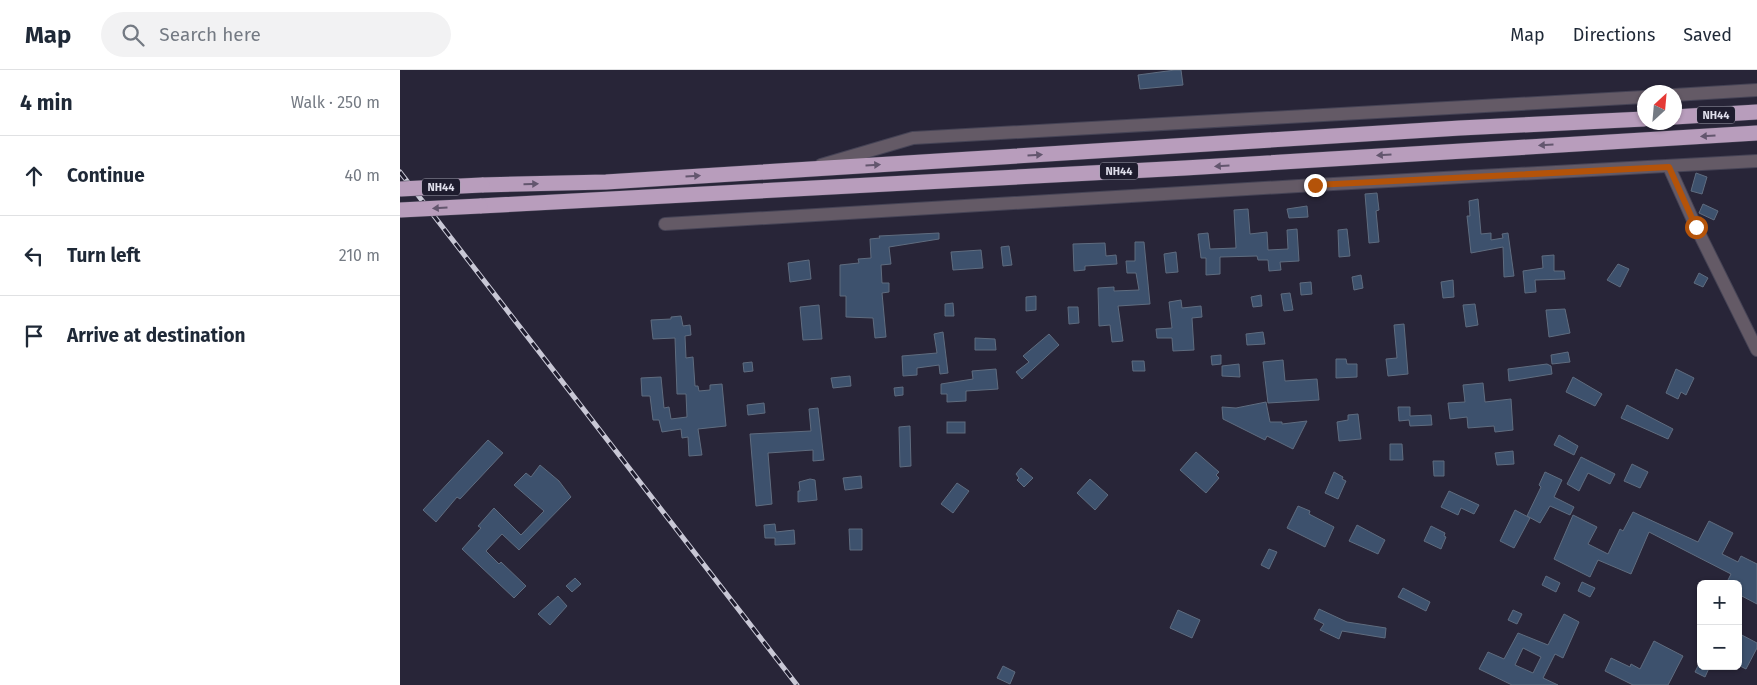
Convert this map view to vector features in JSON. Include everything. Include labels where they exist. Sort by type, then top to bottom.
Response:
[{"type":"highway","name":"NH44","points":[[1682,117],[1757,112]]},
{"type":"highway","name":"NH44","points":[[400,189],[606,182],[1637,119]]},
{"type":"highway","name":"NH44","points":[[400,210],[1185,168],[1757,133]]},
{"type":"street","points":[[1682,95],[1757,90]]},
{"type":"street","points":[[806,169],[914,138],[1637,97]]},
{"type":"street","points":[[665,224],[1305,185],[1757,161]]},
{"type":"street","points":[[1669,167],[1696,227],[1757,350]]},
{"type":"building","points":[[1181,70],[1183,85],[1140,89],[1138,75]]},
{"type":"building","points":[[1696,173],[1707,177],[1702,194],[1691,191]]},
{"type":"building","points":[[1377,193],[1379,210],[1376,211],[1379,242],[1369,243],[1365,194]]},
{"type":"building","points":[[1478,199],[1481,234],[1491,233],[1491,240],[1503,238],[1502,234],[1508,233],[1514,276],[1504,277],[1503,247],[1471,253],[1467,216],[1470,216],[1469,201]]},
{"type":"building","points":[[1703,204],[1718,211],[1714,220],[1699,213]]},
{"type":"building","points":[[1307,206],[1308,217],[1289,218],[1287,209]]},
{"type":"building","points":[[1248,209],[1250,234],[1267,232],[1268,250],[1288,249],[1287,230],[1297,229],[1299,261],[1280,262],[1281,270],[1269,271],[1268,260],[1258,260],[1257,256],[1220,257],[1220,274],[1206,275],[1206,258],[1201,258],[1198,234],[1208,233],[1210,249],[1236,248],[1234,210]]},
{"type":"building","points":[[1347,229],[1350,256],[1339,257],[1338,230]]},
{"type":"building","points":[[939,233],[939,239],[889,247],[891,264],[881,265],[882,283],[889,283],[889,292],[882,293],[886,337],[875,338],[873,318],[846,317],[846,296],[840,296],[840,265],[859,263],[858,259],[871,258],[870,239],[880,238],[879,236]]},
{"type":"building","points":[[1135,242],[1144,242],[1150,304],[1118,306],[1123,341],[1112,342],[1110,325],[1099,326],[1098,288],[1114,287],[1114,291],[1139,290],[1136,273],[1127,273],[1126,261],[1135,261]]},
{"type":"building","points":[[1105,243],[1106,256],[1116,255],[1117,264],[1085,266],[1085,270],[1074,271],[1073,244]]},
{"type":"building","points":[[1009,246],[1012,265],[1003,266],[1001,247]]},
{"type":"building","points":[[981,250],[983,268],[953,270],[951,252]]},
{"type":"building","points":[[1176,252],[1178,272],[1166,273],[1164,254]]},
{"type":"building","points":[[1554,255],[1554,271],[1564,271],[1565,279],[1535,280],[1536,292],[1525,293],[1523,271],[1543,268],[1542,256]]},
{"type":"building","points":[[809,260],[811,279],[790,282],[788,263]]},
{"type":"building","points":[[1618,264],[1629,269],[1620,287],[1607,280]]},
{"type":"building","points":[[1699,273],[1708,278],[1703,287],[1694,283]]},
{"type":"building","points":[[1361,275],[1363,288],[1354,290],[1352,277]]},
{"type":"building","points":[[1453,280],[1454,297],[1443,298],[1441,282]]},
{"type":"building","points":[[1311,282],[1312,294],[1301,295],[1300,283]]},
{"type":"building","points":[[1290,293],[1293,310],[1284,311],[1281,294]]},
{"type":"building","points":[[1261,295],[1262,306],[1253,307],[1251,297]]},
{"type":"building","points":[[1036,296],[1036,310],[1026,311],[1026,297]]},
{"type":"building","points":[[1181,300],[1182,308],[1201,306],[1202,317],[1192,318],[1194,350],[1173,351],[1172,338],[1157,338],[1156,329],[1172,328],[1169,302]]},
{"type":"building","points":[[953,303],[954,316],[945,316],[945,304]]},
{"type":"building","points":[[1475,304],[1478,325],[1466,327],[1463,305]]},
{"type":"building","points":[[819,305],[822,339],[803,340],[800,307]]},
{"type":"building","points":[[1068,307],[1078,307],[1079,323],[1069,324]]},
{"type":"building","points":[[1565,309],[1570,333],[1549,337],[1546,310]]},
{"type":"building","points":[[681,316],[683,326],[690,325],[691,335],[685,336],[686,358],[693,357],[695,386],[698,386],[699,391],[710,390],[710,385],[722,384],[726,426],[698,429],[702,455],[689,456],[688,437],[682,438],[681,429],[662,432],[659,420],[653,420],[650,396],[642,396],[641,378],[661,377],[664,408],[669,407],[671,419],[687,417],[686,394],[677,394],[675,338],[653,339],[651,320],[671,319],[671,317]]},
{"type":"building","points":[[1404,324],[1408,374],[1388,376],[1386,359],[1397,358],[1394,325]]},
{"type":"building","points":[[943,332],[948,373],[940,374],[939,365],[917,368],[917,375],[903,376],[902,356],[937,353],[934,334]]},
{"type":"building","points":[[1263,332],[1265,344],[1247,345],[1246,334]]},
{"type":"building","points":[[1049,334],[1059,345],[1022,379],[1016,372],[1029,362],[1023,356]]},
{"type":"building","points":[[975,338],[995,339],[996,350],[975,350]]},
{"type":"building","points":[[1568,352],[1570,362],[1552,364],[1551,355]]},
{"type":"building","points":[[1221,355],[1221,364],[1212,365],[1211,356]]},
{"type":"building","points":[[1336,359],[1346,359],[1347,364],[1357,364],[1357,377],[1336,378]]},
{"type":"building","points":[[1283,360],[1285,381],[1317,379],[1319,400],[1268,403],[1263,362]]},
{"type":"building","points":[[1132,361],[1144,361],[1145,371],[1133,371]]},
{"type":"building","points":[[752,362],[753,371],[744,372],[743,363]]},
{"type":"building","points":[[1239,364],[1240,377],[1222,376],[1222,366]]},
{"type":"building","points":[[1547,364],[1551,366],[1552,374],[1509,381],[1508,369]]},
{"type":"building","points":[[996,369],[998,389],[966,391],[966,401],[947,402],[947,394],[941,394],[941,384],[973,379],[972,371]]},
{"type":"building","points":[[1676,369],[1694,378],[1686,395],[1681,392],[1678,399],[1666,393]]},
{"type":"building","points":[[850,376],[851,386],[833,388],[831,378]]},
{"type":"building","points":[[1573,377],[1602,394],[1595,406],[1566,392]]},
{"type":"building","points":[[1483,383],[1485,402],[1511,399],[1513,430],[1495,432],[1494,426],[1468,428],[1467,417],[1450,419],[1448,403],[1465,402],[1463,385]]},
{"type":"building","points":[[903,387],[903,395],[895,396],[894,388]]},
{"type":"building","points":[[1266,402],[1270,422],[1282,422],[1282,424],[1307,421],[1293,449],[1267,436],[1265,440],[1223,419],[1222,407],[1236,408]]},
{"type":"building","points":[[764,403],[765,413],[748,415],[747,405]]},
{"type":"building","points":[[1627,405],[1673,429],[1668,439],[1621,418]]},
{"type":"building","points":[[1398,407],[1410,407],[1410,416],[1431,415],[1432,425],[1410,426],[1409,420],[1399,421]]},
{"type":"building","points":[[818,408],[824,460],[813,461],[813,450],[768,453],[772,504],[756,506],[750,434],[811,431],[809,409]]},
{"type":"building","points":[[1358,414],[1361,439],[1339,441],[1337,422],[1348,420],[1348,415]]},
{"type":"building","points":[[947,422],[965,422],[965,433],[947,433]]},
{"type":"building","points":[[910,426],[911,466],[900,467],[899,427]]},
{"type":"building","points":[[1559,435],[1578,446],[1574,455],[1554,445]]},
{"type":"building","points":[[488,440],[503,453],[460,499],[457,497],[436,522],[423,510]]},
{"type":"building","points":[[1390,444],[1402,444],[1403,460],[1390,460]]},
{"type":"building","points":[[1513,451],[1514,464],[1497,465],[1495,453]]},
{"type":"building","points":[[1196,452],[1219,472],[1216,475],[1219,478],[1206,493],[1180,470]]},
{"type":"building","points":[[1581,457],[1615,474],[1610,484],[1588,473],[1579,491],[1567,484]]},
{"type":"building","points":[[1433,461],[1444,461],[1444,476],[1434,476]]},
{"type":"building","points":[[1632,464],[1648,472],[1640,488],[1624,481]]},
{"type":"building","points":[[540,465],[559,481],[571,497],[519,550],[502,534],[486,551],[499,564],[501,562],[526,586],[514,598],[462,549],[481,528],[478,526],[494,508],[521,535],[544,511],[514,485],[526,473],[531,477]]},
{"type":"building","points":[[1021,468],[1033,478],[1024,487],[1017,480],[1019,478],[1016,474]]},
{"type":"building","points":[[1334,472],[1346,481],[1338,499],[1325,493]]},
{"type":"building","points":[[1545,472],[1562,480],[1554,497],[1574,507],[1570,515],[1550,506],[1540,523],[1527,516],[1541,487],[1539,485]]},
{"type":"building","points":[[861,476],[862,488],[845,490],[843,478]]},
{"type":"building","points":[[810,479],[815,480],[817,500],[798,502],[799,482]]},
{"type":"building","points":[[1090,479],[1108,495],[1095,510],[1077,493]]},
{"type":"building","points":[[957,483],[969,491],[953,513],[941,504]]},
{"type":"building","points":[[1449,491],[1479,505],[1474,514],[1461,508],[1458,515],[1441,507]]},
{"type":"building","points":[[1298,506],[1310,511],[1309,514],[1334,527],[1325,547],[1287,528]]},
{"type":"building","points":[[1515,510],[1530,518],[1514,548],[1500,541]]},
{"type":"building","points":[[1633,512],[1698,542],[1709,521],[1733,533],[1722,554],[1738,562],[1741,556],[1757,564],[1757,604],[1742,596],[1742,580],[1728,580],[1731,574],[1649,532],[1631,574],[1598,560],[1590,577],[1554,559],[1573,515],[1597,527],[1588,544],[1608,554],[1620,529],[1623,531]]},
{"type":"building","points":[[775,524],[776,532],[794,530],[795,544],[775,545],[775,538],[765,538],[764,525]]},
{"type":"building","points":[[1357,525],[1385,540],[1378,554],[1349,541]]},
{"type":"building","points":[[1431,526],[1445,533],[1444,536],[1446,537],[1441,549],[1424,541]]},
{"type":"building","points":[[849,529],[862,529],[862,550],[850,550]]},
{"type":"building","points":[[1269,549],[1277,552],[1269,569],[1261,565]]},
{"type":"building","points":[[1546,576],[1560,583],[1556,592],[1542,585]]},
{"type":"building","points":[[575,578],[581,584],[572,592],[566,586]]},
{"type":"building","points":[[1582,582],[1595,588],[1590,597],[1578,591]]},
{"type":"building","points":[[1403,588],[1430,602],[1426,611],[1398,597]]},
{"type":"building","points":[[558,596],[567,606],[550,625],[538,614]]},
{"type":"building","points":[[1319,609],[1347,622],[1386,628],[1385,638],[1342,631],[1339,639],[1320,630],[1324,624],[1314,619]]},
{"type":"building","points":[[1178,610],[1200,620],[1192,638],[1170,628]]},
{"type":"building","points":[[1513,610],[1522,614],[1517,624],[1508,620]]},
{"type":"building","points":[[1564,614],[1579,622],[1563,658],[1555,654],[1543,678],[1558,685],[1512,685],[1479,669],[1488,652],[1504,659],[1518,633],[1548,645]],"holes":[[[1523,648],[1541,657],[1533,673],[1515,665]]]},
{"type":"building","points":[[1742,635],[1757,643],[1757,648],[1746,669],[1742,667]]},
{"type":"building","points":[[1654,641],[1683,656],[1668,685],[1633,685],[1605,671],[1611,658],[1630,667],[1631,664],[1640,669]]},
{"type":"building","points":[[1003,666],[1015,672],[1010,684],[997,678]]},
{"type":"building","points":[[1697,668],[1697,670],[1708,670],[1705,677],[1695,672]]},
{"type":"railway","points":[[400,172],[797,685]]},
{"type":"route","points":[[1315,185],[1669,167],[1696,227]]}]
